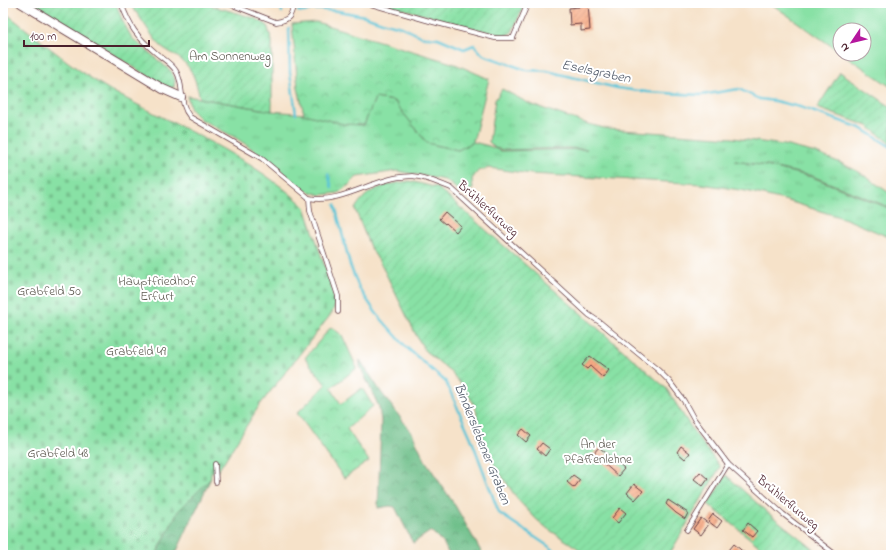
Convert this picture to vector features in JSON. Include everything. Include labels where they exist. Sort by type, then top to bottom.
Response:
[{"type":"street","points":[[21,3],[163,89],[181,97]]},
{"type":"lane","points":[[121,3],[127,19],[137,36],[176,70],[180,82],[181,97],[186,112],[190,117],[260,158],[309,198],[310,211],[338,296],[338,312]]},
{"type":"lane","points":[[227,3],[276,22],[285,21],[291,16],[294,3]]},
{"type":"lane","points":[[367,3],[495,38],[513,38],[528,3]]},
{"type":"lane","name":"Brühlerflurweg","points":[[309,198],[318,199],[342,196],[376,182],[411,176],[430,180],[451,188],[588,314],[658,370],[677,390],[694,419],[728,464],[784,514],[836,555]]},
{"type":"lane","points":[[215,464],[216,482]]},
{"type":"lane","points":[[687,530],[728,464]]},
{"type":"green space","name":"Am Sonnenweg","points":[[30,3],[116,3],[122,20],[132,38],[171,71],[175,80],[174,87],[168,88]]},
{"type":"green space","name":"Am Sonnenweg","points":[[128,3],[209,3],[213,6],[254,18],[267,25],[272,41],[272,111],[200,98],[195,79],[190,69],[182,60],[160,45]]},
{"type":"green space","points":[[380,3],[525,3],[512,32],[507,35],[500,35]]},
{"type":"green space","points":[[770,3],[891,3],[891,87],[855,62],[872,62],[872,22],[832,22],[832,46]]},
{"type":"green space","name":"Hauptfriedhof Erfurt","points":[[3,11],[96,81],[110,90],[211,142],[236,157],[260,172],[305,207],[332,288],[335,305],[332,313],[259,406],[218,471],[211,472],[211,478],[178,511],[156,555],[3,555]]},
{"type":"green space","points":[[316,22],[455,64],[489,79],[473,142],[458,150],[427,143],[394,101],[375,98],[364,125],[343,124],[304,114],[298,88],[292,24]]},
{"type":"green space","points":[[840,72],[891,107],[891,144],[868,126],[817,108]]},
{"type":"green space","points":[[502,89],[530,104],[588,124],[608,129],[733,138],[784,145],[816,153],[859,172],[891,194],[891,208],[812,176],[767,166],[735,161],[766,166],[812,177],[891,209],[891,238],[846,219],[788,201],[746,191],[702,184],[531,174],[489,168],[478,171],[472,179],[473,189],[462,193],[445,180],[397,171],[357,177],[338,193],[321,195],[304,190],[270,161],[236,138],[200,119],[191,110],[187,96],[272,111],[305,114],[343,124],[364,125],[375,98],[394,101],[427,143],[458,150],[473,142],[501,151],[587,149],[568,148],[503,150],[495,148],[489,142],[495,100]]},
{"type":"green space","name":"An der Pfaffenlehne","points":[[410,181],[438,188],[666,388],[694,432],[720,467],[669,555],[584,555],[576,547],[548,529],[536,519],[518,500],[489,457],[478,436],[477,413],[473,402],[449,370],[425,351],[382,266],[370,247],[355,209],[372,191],[386,185]]},
{"type":"green space","points":[[331,327],[342,335],[357,368],[331,388],[341,404],[362,388],[373,406],[347,429],[369,461],[344,478],[297,413],[326,385],[305,358]]},
{"type":"green space","points":[[360,360],[381,392],[412,433],[425,460],[456,507],[483,555],[449,555],[444,544],[431,531],[413,543],[395,507],[390,506],[378,508],[381,421],[379,407],[360,366]]},
{"type":"green space","points":[[726,475],[767,512],[821,555],[770,555],[708,504]]},
{"type":"green space","points":[[211,478],[175,555],[156,555],[178,511]]},
{"type":"building","points":[[579,3],[588,3],[590,30],[581,31],[581,24],[570,25],[569,8],[579,7]]},
{"type":"building","points":[[445,212],[461,226],[456,232],[439,219]]},
{"type":"building","points":[[590,356],[609,370],[603,378],[590,366],[587,369],[582,365]]},
{"type":"building","points":[[523,429],[531,436],[526,442],[518,435]]},
{"type":"building","points":[[542,443],[550,449],[545,456],[537,449]]},
{"type":"building","points":[[681,446],[690,453],[685,459],[677,452]]},
{"type":"building","points":[[599,447],[624,469],[618,476],[593,454]]},
{"type":"building","points":[[700,472],[708,479],[703,486],[694,479]]},
{"type":"building","points":[[573,475],[580,480],[574,488],[567,482]]},
{"type":"building","points":[[634,484],[643,491],[635,500],[627,493]]},
{"type":"building","points":[[668,500],[688,513],[685,519],[666,504]]},
{"type":"building","points":[[620,508],[626,513],[618,523],[612,518]]},
{"type":"building","points":[[713,514],[722,521],[717,528],[708,521]]},
{"type":"building","points":[[701,518],[709,524],[701,535],[693,529]]},
{"type":"building","points":[[748,523],[757,531],[752,537],[743,530]]},
{"type":"building","points":[[734,544],[747,555],[725,555]]},
{"type":"waterway","name":"Eselsgraben","points":[[280,3],[282,12]]},
{"type":"waterway","name":"Eselsgraben","points":[[280,3],[287,8]]},
{"type":"waterway","name":"Eselsgraben","points":[[298,11],[304,12],[312,9],[338,11],[365,16],[402,27],[422,37],[438,38],[464,49],[474,45],[483,55],[526,70],[547,71],[617,88],[647,92],[701,95],[739,89],[759,99],[800,107],[861,128],[891,147]]},
{"type":"waterway","name":"Binderslebener Graben","points":[[289,28],[290,73],[296,114]]},
{"type":"waterway","name":"Binderslebener Graben","points":[[328,174],[332,188]]},
{"type":"waterway","name":"Binderslebener Graben","points":[[335,205],[350,265],[359,288],[376,313],[406,347],[446,382],[471,438],[499,513],[551,548],[558,555]]},
{"type":"park label","name":"Grabfeld 50","points":[[49,291]]},
{"type":"park label","name":"Grabfeld 49","points":[[136,351]]},
{"type":"park label","name":"Grabfeld 48","points":[[58,453]]}]
